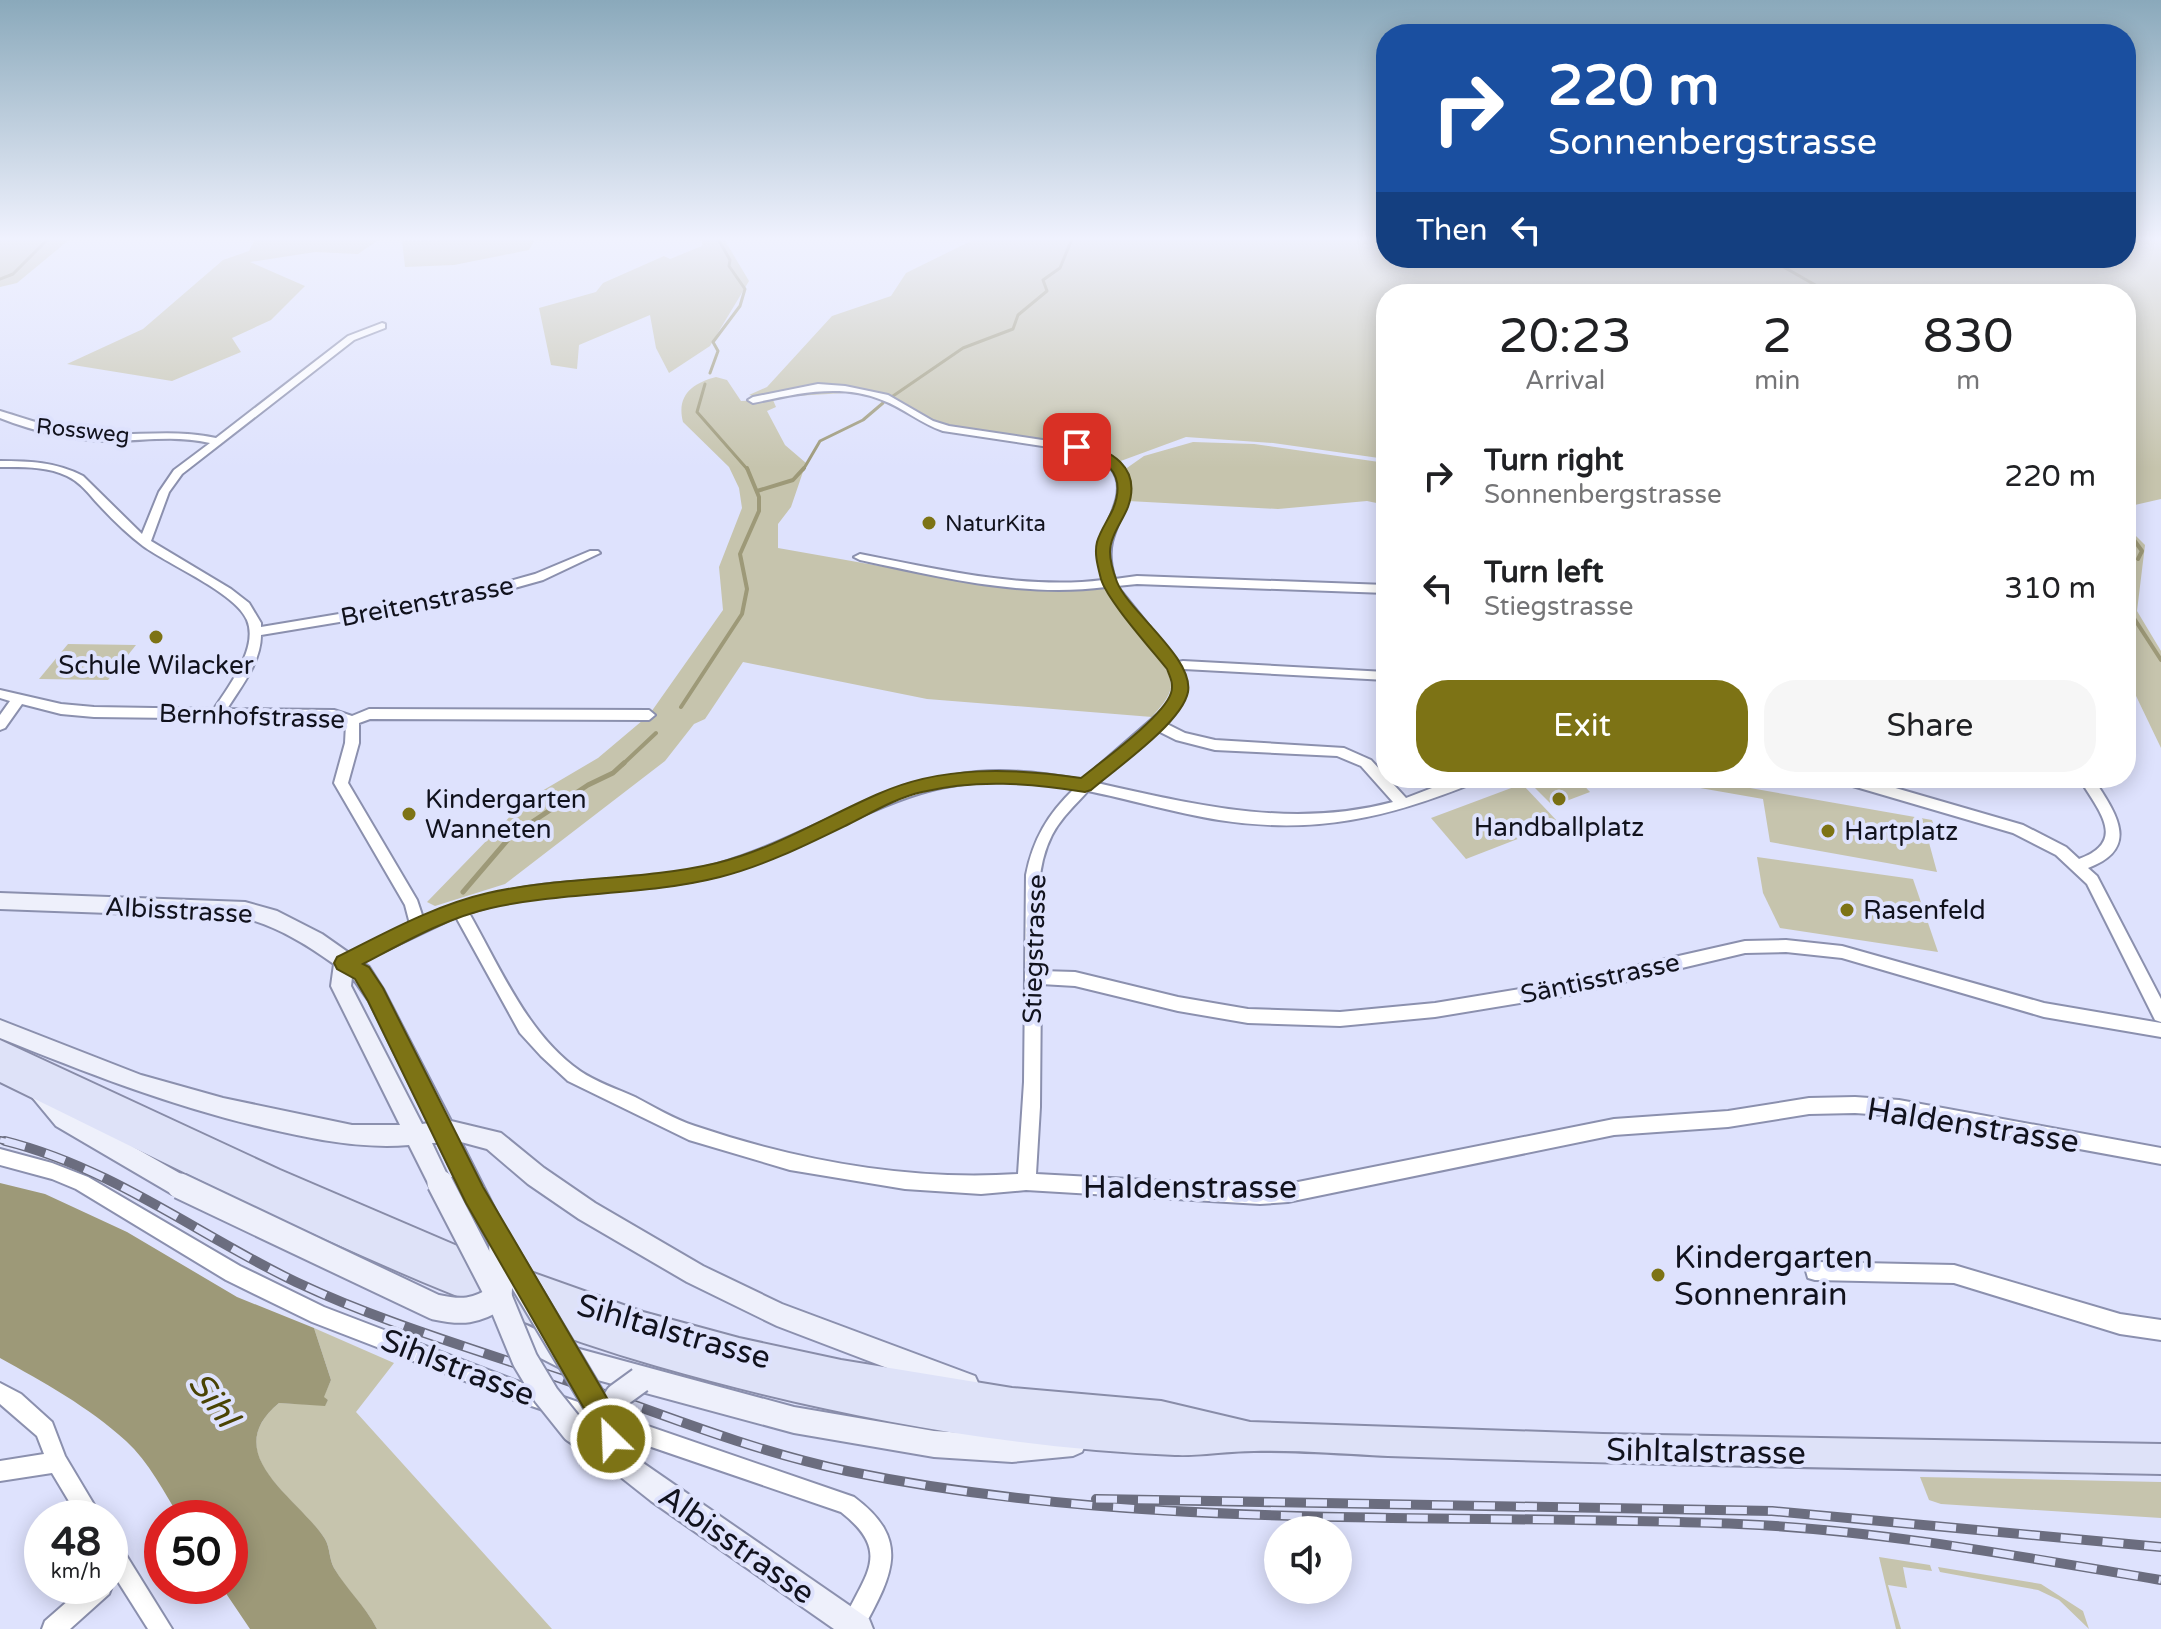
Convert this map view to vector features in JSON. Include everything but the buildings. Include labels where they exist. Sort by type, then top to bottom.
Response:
[{"type":"main road","name":"Albisstrasse","points":[[0,901],[245,910],[270,917],[299,931],[362,973],[376,995],[502,1247],[605,1419],[617,1458]]},
{"type":"main road","name":"Albisstrasse","points":[[344,963],[341,986],[499,1297],[525,1360],[574,1430],[856,1627]]},
{"type":"main road","points":[[0,1029],[140,1084],[223,1108],[352,1135],[444,1130],[493,1140],[536,1176],[587,1211],[695,1274],[777,1314],[1010,1401]]},
{"type":"main road","name":"Sihltalstrasse","points":[[0,1050],[395,1234],[487,1272],[605,1313],[806,1368],[1010,1401],[1209,1421],[1250,1436]]},
{"type":"main road","name":"Sihltalstrasse","points":[[0,1070],[369,1244],[483,1293],[728,1371],[872,1403],[1005,1425],[1208,1443],[1250,1436],[1618,1449],[2161,1459]]},
{"type":"main road","points":[[33,1086],[64,1119],[180,1186],[435,1307],[460,1313],[478,1310],[499,1297],[502,1247]]},
{"type":"main road","points":[[514,1331],[568,1359],[713,1401],[861,1433],[934,1444],[1012,1449],[1127,1437]]},
{"type":"main road","points":[[605,1419],[618,1396],[640,1380]]},
{"type":"street","points":[[145,542],[170,481],[260,406],[351,338],[382,326]]},
{"type":"street","points":[[753,400],[818,387],[845,389],[885,397],[929,423],[947,429],[1098,451],[1118,467],[1125,486],[1103,553],[1110,584],[1174,668],[1183,665],[1376,675]]},
{"type":"street","name":"Rossweg","points":[[0,414],[56,432],[106,437],[181,433],[216,441]]},
{"type":"street","points":[[0,464],[39,464],[67,470],[145,542],[243,601],[255,619],[256,632],[245,673],[217,714]]},
{"type":"street","name":"Breitenstrasse","points":[[256,632],[472,596],[539,577],[594,553]]},
{"type":"street","points":[[860,557],[975,580],[1080,587],[1137,580],[1376,589]]},
{"type":"street","name":"Stiegstrasse","points":[[1026,1182],[1033,977],[1032,891],[1040,842],[1055,817],[1085,786],[1172,709],[1181,685],[1174,668]]},
{"type":"street","name":"Bernhofstrasse","points":[[0,694],[61,709],[94,712],[334,715],[352,721],[369,714],[649,715]]},
{"type":"street","points":[[0,725],[18,700]]},
{"type":"street","points":[[352,721],[356,730],[343,766],[341,783],[412,904],[418,926]]},
{"type":"street","points":[[1156,724],[1181,737],[1215,745],[1339,751],[1366,763],[1376,774]]},
{"type":"street","points":[[344,963],[418,926],[513,895],[662,880],[719,870],[802,839],[887,797],[950,779],[1031,777],[1197,811],[1271,819],[1343,817],[1403,804],[1445,788]]},
{"type":"street","points":[[1389,788],[1403,804]]},
{"type":"street","points":[[1878,788],[2018,829],[2043,840],[2079,865],[2092,880],[2161,1015]]},
{"type":"street","points":[[2079,865],[2101,858],[2115,838],[2110,817],[2092,788]]},
{"type":"street","name":"Haldenstrasse","points":[[460,910],[526,1028],[574,1076],[689,1132],[790,1162],[905,1181],[981,1185],[1026,1182],[1229,1194],[1288,1193],[1614,1127],[1728,1119],[1809,1106],[1855,1105],[1914,1111],[2161,1156]]},
{"type":"street","name":"Säntisstrasse","points":[[1033,977],[1075,979],[1178,1004],[1248,1016],[1340,1019],[1435,1010],[1568,988],[1745,947],[1786,946],[1842,952],[2044,1010],[2161,1030]]},
{"type":"street","name":"Sihlstrasse","points":[[0,1157],[82,1183],[233,1273],[319,1315],[517,1391],[847,1504],[872,1523],[880,1537],[883,1552],[856,1627]]},
{"type":"street","points":[[1815,1271],[1954,1274],[2120,1324],[2161,1330]]},
{"type":"street","points":[[0,1393],[14,1401],[45,1429],[57,1462],[80,1500]]},
{"type":"street","points":[[0,1471],[57,1462]]},
{"type":"street","points":[[128,1584],[161,1629]]},
{"type":"street","points":[[53,1629],[81,1604]]},
{"type":"shaded area","points":[[159,315],[276,315],[232,338],[241,352],[172,381],[67,364],[143,329]]},
{"type":"shaded area","points":[[540,315],[650,315],[579,345],[577,369],[551,365]]},
{"type":"shaded area","points":[[650,315],[729,315],[710,346],[669,373],[656,348]]},
{"type":"shaded area","points":[[1376,315],[1376,458],[1273,443],[1186,437],[1118,462],[1101,446],[1016,439],[939,425],[887,396],[845,393],[761,398],[749,395],[767,387],[832,316]]},
{"type":"shaded area","points":[[2136,315],[2161,315],[2161,499],[2136,505]]},
{"type":"shaded area","points":[[716,377],[727,380],[741,401],[773,400],[776,407],[767,411],[785,445],[806,463],[791,507],[778,524],[778,548],[976,583],[1084,590],[1103,588],[1162,662],[1171,685],[1167,698],[1152,717],[927,699],[743,662],[705,719],[694,724],[665,761],[505,884],[435,906],[427,902],[525,801],[598,758],[649,715],[723,610],[719,567],[742,508],[739,488],[729,467],[683,422],[681,413],[688,392]]},
{"type":"shaded area","points":[[1193,442],[1254,444],[1376,462],[1376,503],[1367,501],[1278,509],[1128,501],[1129,488],[1124,470],[1144,456]]},
{"type":"shaded area","points":[[2136,536],[2145,545],[2137,611],[2161,651],[2161,748],[2136,696]]},
{"type":"shaded area","points":[[68,644],[136,645],[108,680],[39,679]]},
{"type":"shaded area","points":[[1511,788],[1526,788],[1559,823],[1466,859],[1431,818]]},
{"type":"shaded area","points":[[1535,788],[1586,788],[1590,792],[1553,806]]},
{"type":"shaded area","points":[[1700,788],[1750,788],[1932,820],[1935,829],[1925,828],[1937,872],[1770,842],[1763,799]]},
{"type":"shaded area","name":"Rasenfeld","points":[[1757,857],[1913,879],[1938,952],[1780,928],[1763,893]]},
{"type":"shaded area","points":[[314,1328],[394,1363],[356,1412],[552,1629],[377,1629],[334,1568],[325,1539],[282,1491],[259,1458],[256,1440],[262,1422],[279,1403],[325,1405],[328,1400],[323,1398],[331,1380]]},
{"type":"shaded area","points":[[1920,1477],[2161,1482],[2161,1518],[1941,1504],[1929,1500]]},
{"type":"shaded area","points":[[1879,1557],[1930,1565],[1932,1571],[1903,1567],[1907,1588],[1888,1585],[1901,1629],[1896,1629]]},
{"type":"shaded area","points":[[1938,1567],[2041,1584],[2083,1611],[2089,1629],[2059,1600],[2038,1590],[1940,1572]]},
{"type":"water","name":"Sihl","points":[[0,1183],[45,1194],[127,1232],[237,1297],[314,1328],[331,1380],[324,1397],[328,1400],[325,1406],[279,1403],[262,1422],[256,1440],[259,1458],[269,1475],[325,1539],[334,1568],[377,1629],[250,1629],[233,1604],[248,1604],[248,1500],[169,1500],[134,1449],[112,1429],[81,1406],[0,1358]]},
{"type":"waterway","points":[[710,373],[718,351],[713,342],[733,315]]},
{"type":"waterway","points":[[893,396],[963,348],[1013,329],[1018,315]]},
{"type":"waterway","points":[[705,384],[697,412],[748,470]]},
{"type":"waterway","points":[[803,470],[820,441],[863,420],[883,403]]},
{"type":"waterway","points":[[757,491],[793,480],[804,468]]},
{"type":"waterway","points":[[681,707],[742,614],[747,589],[740,554],[759,511],[759,497],[748,470]]},
{"type":"waterway","points":[[2136,543],[2142,551],[2138,559]]},
{"type":"waterway","points":[[2136,621],[2161,660]]},
{"type":"waterway","points":[[622,765],[656,733]]},
{"type":"waterway","points":[[463,892],[511,836],[588,785],[613,773],[624,763]]},
{"type":"railway","points":[[0,1140],[7,1142]]},
{"type":"railway","points":[[7,1142],[13,1143]]},
{"type":"railway","points":[[7,1142],[44,1153],[119,1185],[260,1264],[361,1310],[737,1441],[847,1471],[958,1490],[1069,1503],[1180,1511],[1792,1527],[1951,1546],[2161,1580]]},
{"type":"railway","points":[[1096,1499],[1772,1511],[2161,1547]]},
{"type":"place","name":"NaturKita","points":[[929,523]]},
{"type":"place","name":"Schule Wilacker","points":[[156,637]]},
{"type":"place","name":"Handballplatz","points":[[1559,799]]},
{"type":"place","name":"Kindergarten Wanneten","points":[[409,814]]},
{"type":"place","name":"Hartplatz","points":[[1828,831]]},
{"type":"place","name":"Rasenfeld","points":[[1847,910]]},
{"type":"place","name":"Kindergarten Sonnenrain","points":[[1658,1275]]},
{"type":"route","points":[[611,1439],[605,1419],[474,1195],[376,995],[362,973],[344,963],[418,926],[486,901],[561,888],[635,883],[719,870],[802,839],[887,797],[950,779],[1031,777],[1085,786],[1172,709],[1181,685],[1174,668],[1110,584],[1103,553],[1125,486],[1118,467],[1098,451],[1077,447]]}]
